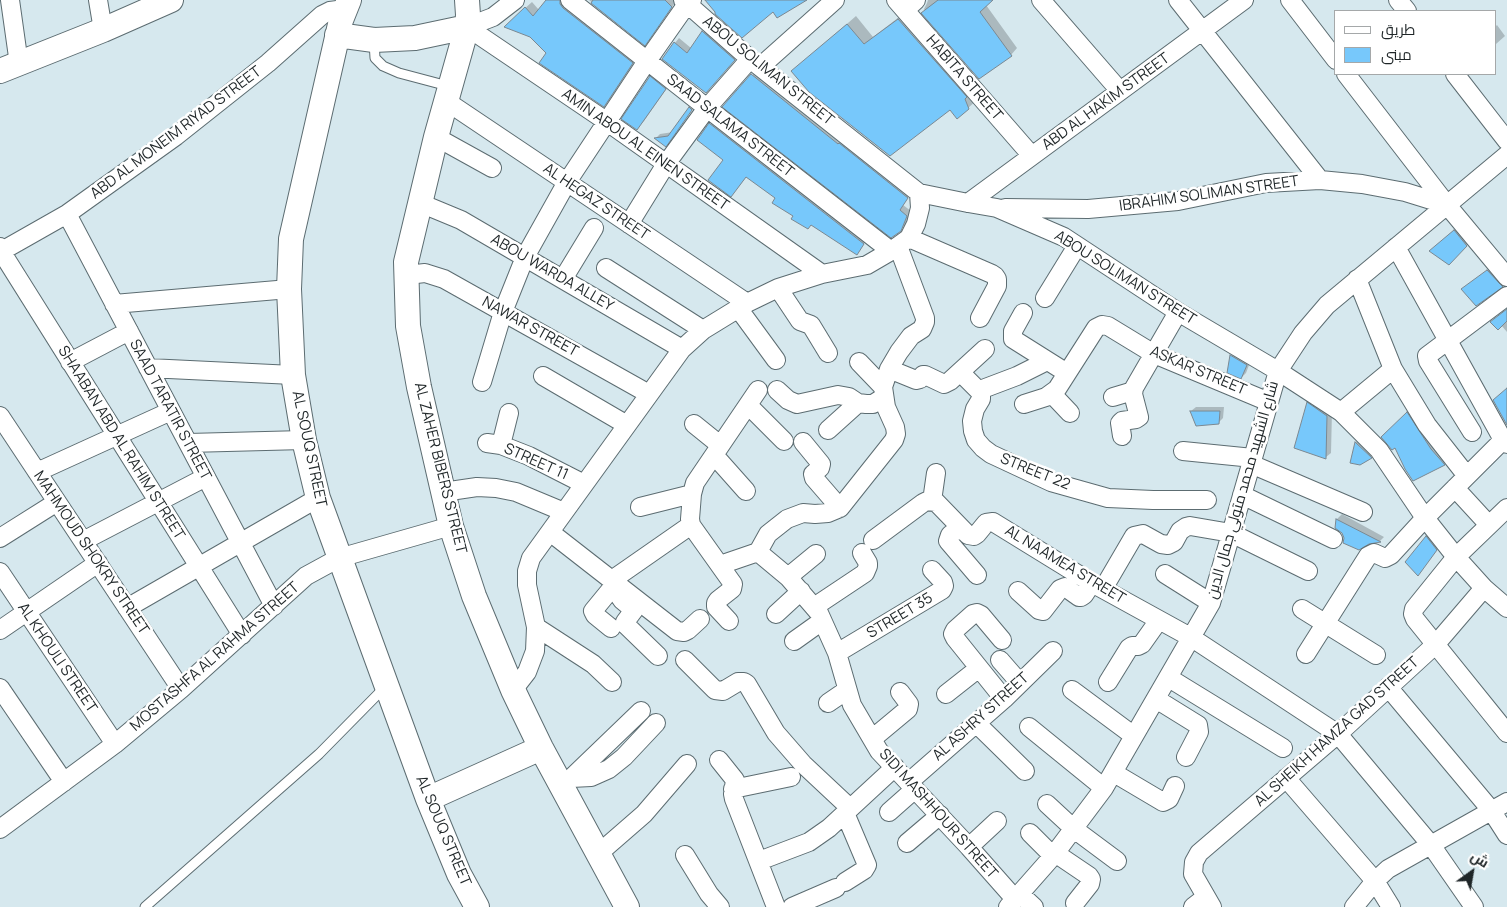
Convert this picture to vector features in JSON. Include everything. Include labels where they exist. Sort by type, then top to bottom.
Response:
[{"type":"main road","points":[[10,68],[171,0]]},
{"type":"main road","name":"AL ZAHER BIBERS STREET","points":[[467,0],[467,27],[436,137],[406,262],[408,326],[419,387],[451,526],[474,596],[513,690],[540,748],[566,783],[598,854],[627,907]]},
{"type":"main road","name":"AL SOUQ STREET","points":[[347,4],[338,35],[291,239],[289,289],[293,375],[304,440],[318,498],[428,799],[459,874],[477,907]]},
{"type":"main road","points":[[338,35],[374,40],[415,38],[467,27]]},
{"type":"main road","points":[[428,799],[540,748]]},
{"type":"street","points":[[10,0],[10,68]]},
{"type":"street","points":[[98,0],[103,30]]},
{"type":"street","points":[[467,27],[493,17],[515,0]]},
{"type":"street","name":"SAAD SALAMA STREET","points":[[570,0],[707,108],[900,245],[995,276],[997,286],[980,318]]},
{"type":"street","points":[[629,224],[666,164],[707,108],[755,63],[835,0]]},
{"type":"street","points":[[1041,0],[1120,91]]},
{"type":"street","points":[[1178,0],[1320,180]]},
{"type":"street","name":"ABD AL HAKIM STREET","points":[[968,203],[1244,0]]},
{"type":"street","points":[[1290,0],[1334,57]]},
{"type":"street","points":[[1398,0],[1406,10]]},
{"type":"street","points":[[482,382],[503,312],[525,257],[566,182],[687,1]]},
{"type":"street","name":"ABOU SOLIMAN STREET","points":[[687,1],[755,63],[919,193],[997,208],[1064,237],[1178,312],[1278,371],[1340,412],[1379,450],[1425,518],[1456,557],[1484,588],[1507,608]]},
{"type":"street","name":"HABITA STREET","points":[[906,3],[1032,156]]},
{"type":"street","name":"ABD AL MONEIM RIYAD STREET","points":[[0,252],[67,214],[176,136],[268,63],[322,15],[347,4]]},
{"type":"street","name":"AMIN ABOU AL EINEN STREET","points":[[467,27],[606,121],[822,274]]},
{"type":"street","points":[[1347,75],[1447,205],[1507,277]]},
{"type":"street","points":[[1456,75],[1507,141]]},
{"type":"street","name":"AL HEGAZ STREET","points":[[448,94],[566,182],[629,224],[742,306]]},
{"type":"street","points":[[436,137],[492,168]]},
{"type":"street","name":"شارع الشهيد محمد متولي جمال الدين","points":[[1014,900],[1054,855],[1114,773],[1211,603],[1278,371],[1303,333],[1327,305],[1507,155]]},
{"type":"street","name":"IBRAHIM SOLIMAN STREET","points":[[997,208],[1088,209],[1178,201],[1266,183],[1320,180],[1362,184],[1405,192],[1447,205]]},
{"type":"street","points":[[513,690],[527,672],[535,650],[536,627],[527,585],[527,571],[531,558],[682,349],[702,330],[742,306],[778,288],[822,274],[867,265],[900,245],[916,224],[920,208],[919,193]]},
{"type":"street","name":"ABOU WARDA ALLEY","points":[[420,202],[461,220],[682,349]]},
{"type":"street","name":"SAAD TARATIR STREET","points":[[67,214],[274,606]]},
{"type":"street","points":[[563,279],[594,228]]},
{"type":"street","points":[[720,565],[758,552],[768,534],[787,519],[803,513],[815,514],[840,508],[894,440],[896,434],[895,427],[886,407],[884,392],[889,369],[911,336],[922,329],[925,322],[924,314],[900,245]]},
{"type":"street","points":[[1045,298],[1077,246]]},
{"type":"street","points":[[0,247],[0,252]]},
{"type":"street","points":[[1306,654],[1368,556],[1374,553],[1385,558],[1391,556],[1461,482],[1505,442],[1396,247]]},
{"type":"street","name":"SHAABAN ABD AL RAHIM STREET","points":[[0,252],[242,635]]},
{"type":"street","points":[[606,268],[702,330]]},
{"type":"street","name":"NAWAR STREET","points":[[406,278],[425,273],[444,279],[649,394]]},
{"type":"street","points":[[1357,279],[1393,369],[1489,525]]},
{"type":"street","points":[[778,288],[800,321],[811,325],[828,353]]},
{"type":"street","points":[[114,304],[289,289]]},
{"type":"street","points":[[1472,432],[1427,360],[1429,354],[1507,296]]},
{"type":"street","points":[[742,306],[776,360]]},
{"type":"street","points":[[1122,436],[1120,423],[1122,421],[1136,420],[1139,417],[1133,391],[1178,312]]},
{"type":"street","points":[[1023,313],[1013,331],[1013,339],[1067,373]]},
{"type":"street","name":"ASKAR STREET","points":[[1052,394],[1096,328],[1102,325],[1108,326],[1154,354],[1269,402]]},
{"type":"street","points":[[70,362],[129,331]]},
{"type":"street","points":[[889,369],[916,380],[925,375],[944,384],[950,381],[985,349]]},
{"type":"street","points":[[960,372],[980,390],[1017,376],[1047,361]]},
{"type":"street","points":[[859,362],[884,392]]},
{"type":"street","points":[[148,368],[293,375]]},
{"type":"street","points":[[1340,412],[1393,369]]},
{"type":"street","points":[[543,376],[627,424]]},
{"type":"street","points":[[728,621],[716,607],[716,603],[732,589],[733,584],[691,525],[692,494],[695,483],[758,390]]},
{"type":"street","points":[[777,390],[788,400],[796,404],[838,395],[849,397],[858,403],[873,404],[884,392]]},
{"type":"street","name":"STREET 22","points":[[980,390],[982,398],[975,409],[972,421],[973,431],[976,440],[991,454],[1051,482],[1108,498],[1207,500]]},
{"type":"street","points":[[1113,397],[1133,391]]},
{"type":"street","points":[[1024,404],[1052,394],[1070,413]]},
{"type":"street","points":[[828,430],[858,403]]},
{"type":"street","points":[[748,405],[784,441]]},
{"type":"street","points":[[37,472],[171,411]]},
{"type":"street","name":"STREET 11","points":[[509,412],[494,444],[530,456],[584,484]]},
{"type":"street","name":"MAHMOUD SHOKRY STREET","points":[[0,416],[7,442],[37,472],[181,689]]},
{"type":"street","points":[[694,424],[717,450],[746,491]]},
{"type":"street","points":[[188,443],[304,440]]},
{"type":"street","points":[[803,442],[821,464],[820,468],[813,474],[814,478],[840,508]]},
{"type":"street","points":[[1183,451],[1252,461],[1363,512]]},
{"type":"street","points":[[932,501],[936,473]]},
{"type":"street","points":[[83,541],[206,476]]},
{"type":"street","points":[[443,492],[477,487],[496,488],[516,492],[564,512]]},
{"type":"street","points":[[640,507],[692,494]]},
{"type":"street","points":[[1242,495],[1333,539]]},
{"type":"street","points":[[127,608],[318,498]]},
{"type":"street","points":[[794,641],[818,614],[865,573],[868,566],[868,547],[923,503],[932,501],[939,505],[960,527],[950,535],[948,541],[976,575]]},
{"type":"street","points":[[0,538],[57,502]]},
{"type":"street","points":[[1507,508],[1456,557],[1414,612],[1415,618],[1507,734]]},
{"type":"street","name":"AL NAAMEA STREET","points":[[960,527],[968,535],[974,536],[986,524],[993,522],[1097,586],[1192,638],[1338,734],[1431,844],[1474,907]]},
{"type":"street","points":[[610,628],[593,611],[617,585],[691,525]]},
{"type":"street","name":"MOSTASHFA AL RAHMA STREET","points":[[0,829],[115,744],[181,689],[306,576],[339,558],[451,526]]},
{"type":"street","points":[[1018,591],[1039,610],[1043,611],[1058,590],[1062,588],[1065,587],[1081,597],[1097,586],[1134,536],[1143,534],[1165,545],[1174,542],[1180,531],[1186,527],[1231,533],[1308,571]]},
{"type":"street","points":[[550,532],[677,631],[688,630],[700,619]]},
{"type":"street","name":"SIDI MASHHOUR STREET","points":[[758,552],[801,590],[818,614],[837,653],[852,705],[879,751],[969,847],[1014,900],[1034,907]]},
{"type":"street","points":[[788,577],[816,554]]},
{"type":"street","points":[[0,630],[98,564]]},
{"type":"street","name":"STREET 35","points":[[837,653],[942,590],[944,586],[932,570]]},
{"type":"street","name":"AL KHOULI STREET","points":[[0,572],[115,744]]},
{"type":"street","points":[[1165,574],[1211,603]]},
{"type":"street","points":[[617,585],[621,598],[634,610],[626,625],[658,656]]},
{"type":"street","name":"AL SHEIKH HAMZA GAD STREET","points":[[1204,904],[1193,874],[1194,862],[1199,853],[1338,734],[1436,644],[1484,588]]},
{"type":"street","points":[[776,614],[801,590]]},
{"type":"street","points":[[1302,609],[1376,655]]},
{"type":"street","points":[[1002,640],[981,615],[977,613],[973,614],[954,630],[953,634],[1004,699]]},
{"type":"street","points":[[1108,682],[1127,649],[1130,646],[1142,644],[1159,620]]},
{"type":"street","points":[[536,627],[593,664],[612,682]]},
{"type":"street","name":"AL ASHRY STREET","points":[[890,812],[912,786],[1053,651]]},
{"type":"street","points":[[684,660],[715,690],[723,691],[738,682],[747,684],[776,733],[848,810],[867,865],[864,870],[840,885],[792,907]]},
{"type":"street","points":[[1000,660],[1020,684]]},
{"type":"street","points":[[946,694],[979,668]]},
{"type":"street","points":[[1169,678],[1283,748]]},
{"type":"street","points":[[1388,687],[1491,810],[1507,835]]},
{"type":"street","points":[[0,688],[64,782]]},
{"type":"street","points":[[828,703],[847,690]]},
{"type":"street","points":[[1072,690],[1134,736]]},
{"type":"street","points":[[872,739],[908,709],[908,702],[900,692]]},
{"type":"street","points":[[1156,700],[1198,725],[1199,732],[1186,756]]},
{"type":"street","points":[[566,783],[641,711]]},
{"type":"street","points":[[566,783],[609,770],[656,723]]},
{"type":"street","points":[[976,723],[1025,771]]},
{"type":"street","points":[[1029,726],[1104,788]]},
{"type":"street","points":[[720,760],[734,777],[734,799],[776,907]]},
{"type":"street","points":[[598,854],[644,814],[687,764]]},
{"type":"street","points":[[759,861],[809,842],[829,828],[895,767]]},
{"type":"street","points":[[1114,773],[1162,802],[1168,799],[1175,786]]},
{"type":"street","points":[[733,789],[791,777]]},
{"type":"street","points":[[1286,778],[1375,881],[1392,907]]},
{"type":"street","points":[[1354,907],[1375,881],[1388,869],[1507,802]]},
{"type":"street","points":[[1047,804],[1074,829],[1117,862]]},
{"type":"street","points":[[907,843],[940,815]]},
{"type":"street","points":[[969,847],[997,821]]},
{"type":"street","points":[[1030,833],[1054,855],[1091,879],[1090,884],[1075,903]]},
{"type":"street","points":[[685,855],[720,907]]},
{"type":"lane","points":[[374,40],[375,58],[383,66],[448,94]]},
{"type":"lane","points":[[145,907],[320,754],[386,686]]},
{"type":"building","points":[[546,0],[560,0],[563,8],[633,63],[604,107],[539,63],[546,53],[530,37],[504,27],[525,7],[533,16]]},
{"type":"building","points":[[593,0],[665,0],[672,7],[645,46],[591,3]]},
{"type":"building","points":[[705,0],[807,0],[777,18],[773,12],[742,38],[715,14]]},
{"type":"building","points":[[938,0],[993,0],[980,12],[1012,56],[979,79],[921,13]]},
{"type":"building","points":[[898,19],[967,97],[965,99],[969,109],[957,119],[950,110],[890,156],[809,92],[791,71],[847,24],[864,44]]},
{"type":"building","points":[[702,31],[735,60],[706,93],[662,59],[674,42],[687,53]]},
{"type":"building","points":[[751,74],[908,198],[900,210],[907,216],[901,231],[891,238],[722,107]]},
{"type":"building","points":[[650,76],[666,89],[637,130],[621,119]]},
{"type":"building","points":[[689,107],[692,110],[666,147],[654,138],[668,136]]},
{"type":"building","points":[[709,123],[864,244],[857,255],[811,225],[808,229],[791,219],[793,216],[772,203],[775,198],[746,177],[731,197],[708,180],[723,160],[697,140]]},
{"type":"building","points":[[1454,230],[1467,246],[1449,265],[1429,251]]},
{"type":"building","points":[[1487,270],[1503,287],[1476,306],[1461,289]]},
{"type":"building","points":[[1507,309],[1507,321],[1498,330],[1490,322]]},
{"type":"building","points":[[1230,355],[1247,365],[1241,379],[1227,373]]},
{"type":"building","points":[[1507,388],[1507,425],[1493,400]]},
{"type":"building","points":[[1307,402],[1327,416],[1326,459],[1294,448]]},
{"type":"building","points":[[1190,411],[1220,411],[1219,424],[1196,426]]},
{"type":"building","points":[[1407,412],[1431,449],[1445,465],[1413,481],[1395,448],[1392,450],[1381,437]]},
{"type":"building","points":[[1355,442],[1372,458],[1360,465],[1350,463]]},
{"type":"building","points":[[1336,519],[1381,542],[1369,544],[1359,550],[1343,543],[1342,533],[1335,528]]},
{"type":"building","points":[[1426,536],[1437,550],[1418,576],[1405,562]]}]
